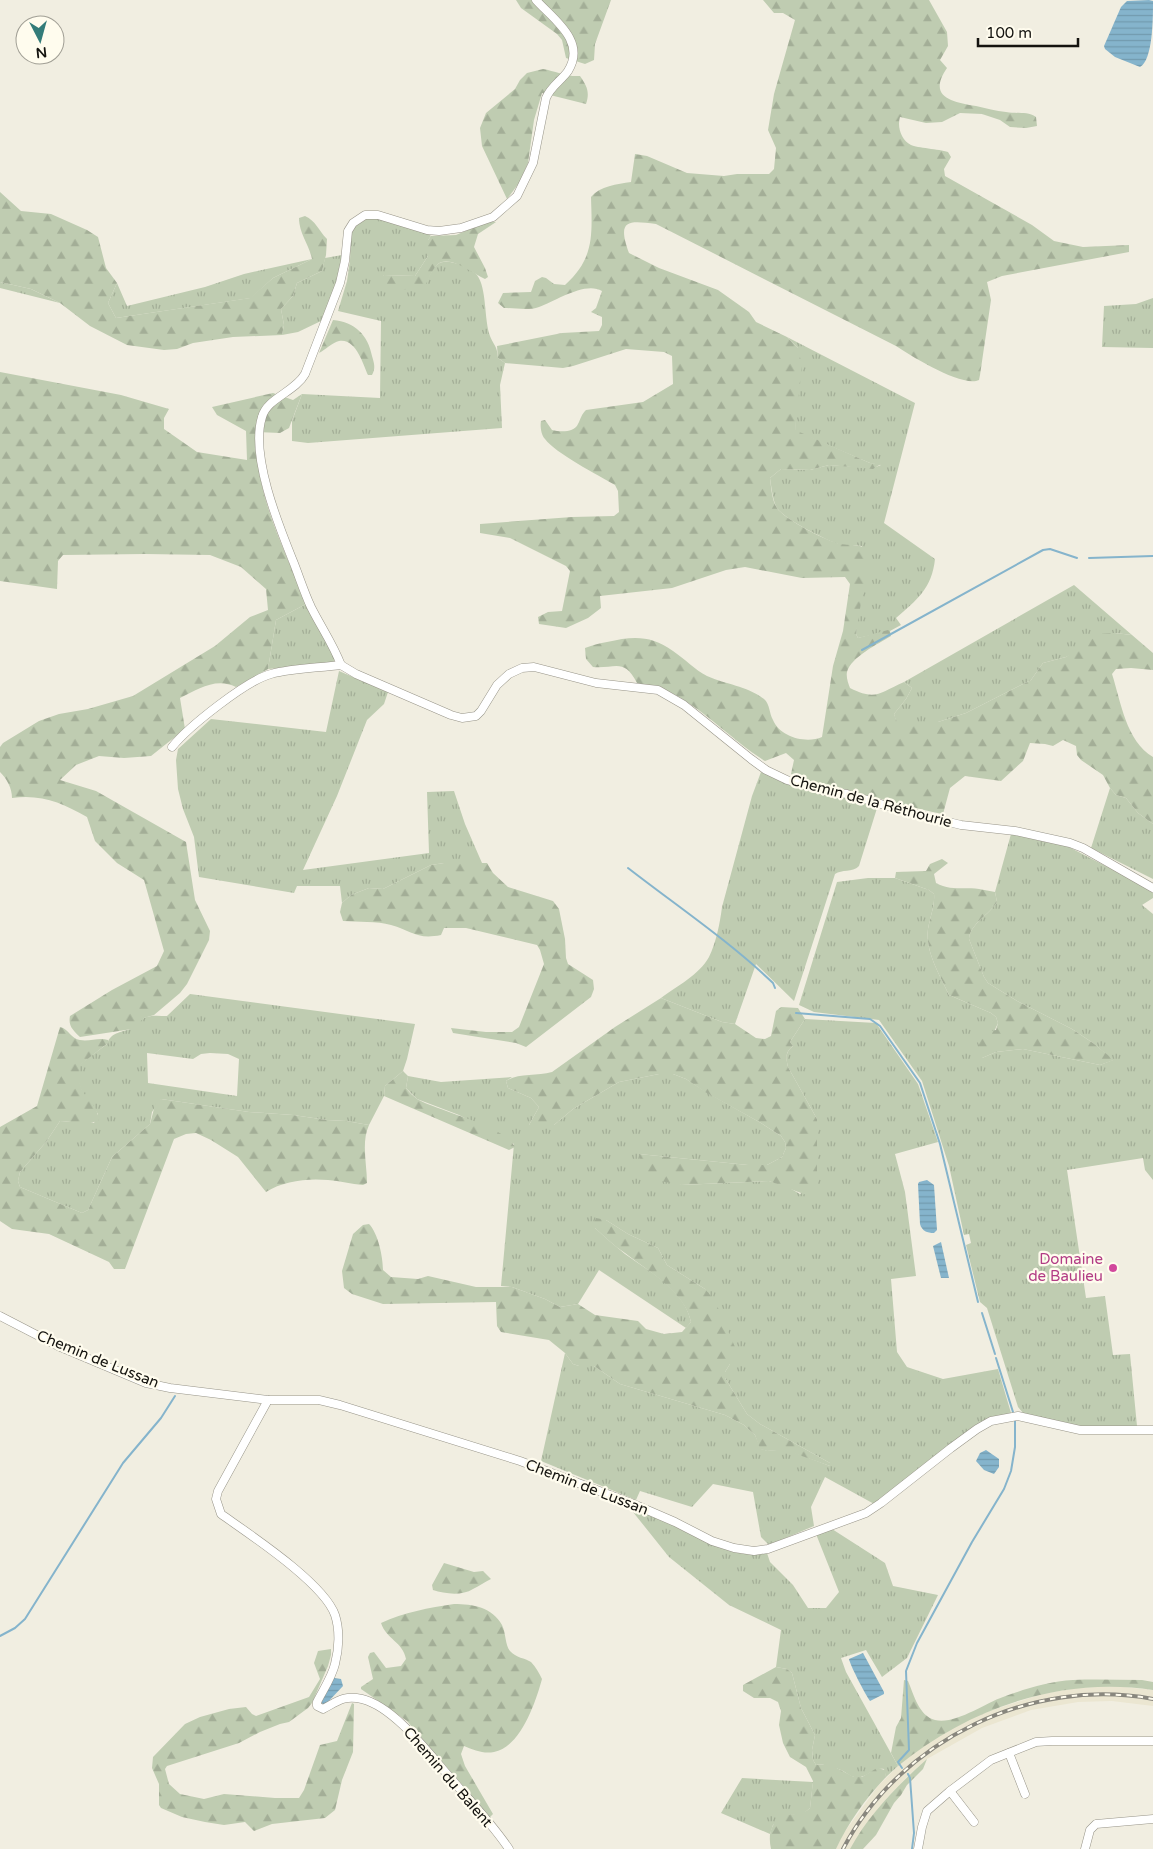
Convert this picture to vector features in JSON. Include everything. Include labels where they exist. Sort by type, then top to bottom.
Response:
[{"type":"street","points":[[172,747],[179,738],[203,718],[258,678],[272,673],[341,665],[336,651],[311,606],[273,511],[260,448],[262,417],[268,406],[297,385],[305,374],[340,282],[345,260],[348,231],[356,219],[365,215],[378,215],[428,230],[452,230],[493,217],[516,196],[533,163],[540,123],[549,90],[567,72],[572,55],[572,44],[564,27],[536,0]]},
{"type":"street","name":"Chemin de la Réthourie","points":[[341,665],[356,674],[462,718],[476,716],[497,685],[509,674],[522,668],[534,667],[603,685],[658,690],[684,705],[766,770],[787,780],[961,824],[1014,831],[1070,843],[1083,848],[1153,888]]},
{"type":"street","name":"Chemin de Lussan","points":[[0,1316],[58,1346],[146,1383],[170,1388],[268,1400],[319,1400],[350,1408],[520,1461],[631,1503],[712,1541],[734,1548],[754,1551],[768,1549],[866,1513],[882,1503],[977,1428],[991,1421],[1018,1416],[1080,1430],[1153,1430]]},
{"type":"street","name":"Chemin du Balent","points":[[268,1400],[218,1491],[217,1506],[221,1514],[287,1562],[329,1603],[337,1624],[338,1649],[335,1666],[317,1702],[317,1706],[323,1709],[340,1699],[351,1697],[363,1699],[377,1705],[407,1729],[477,1808],[509,1849]]},
{"type":"street","points":[[918,1849],[927,1811],[991,1760],[1036,1742],[1153,1741]]},
{"type":"street","points":[[1009,1753],[1025,1794]]},
{"type":"street","points":[[950,1791],[974,1822]]},
{"type":"street","points":[[1085,1849],[1090,1830],[1096,1824],[1153,1819]]},
{"type":"shaded area","points":[[1114,1686],[1153,1690],[1153,1706],[1112,1701],[1078,1702],[1031,1710],[982,1728],[927,1759],[888,1797],[850,1849],[836,1849],[843,1834],[878,1786],[920,1747],[950,1729],[977,1715],[1042,1694],[1077,1688]]},
{"type":"green space","points":[[516,0],[611,0],[595,44],[594,60],[585,64],[566,58],[562,40],[557,34],[521,8]]},
{"type":"green space","points":[[763,0],[929,0],[947,32],[948,46],[940,60],[947,68],[940,86],[941,92],[951,100],[967,104],[1002,112],[1029,114],[1036,117],[1037,126],[1026,128],[1010,127],[1000,120],[982,114],[960,113],[942,122],[926,123],[900,117],[902,137],[914,146],[948,152],[951,157],[944,169],[945,176],[1032,225],[1054,241],[1083,247],[1129,245],[1129,252],[1002,276],[987,282],[991,300],[980,375],[979,380],[971,381],[937,370],[896,346],[656,224],[638,222],[627,225],[624,234],[629,253],[659,268],[718,290],[749,312],[756,322],[787,337],[798,348],[802,366],[795,430],[870,463],[881,464],[873,469],[829,465],[810,470],[781,469],[770,478],[775,505],[781,513],[826,539],[841,544],[860,546],[869,552],[856,634],[858,638],[888,630],[891,636],[859,656],[850,666],[847,676],[850,688],[872,695],[904,682],[912,688],[894,714],[897,722],[938,722],[966,713],[1031,680],[1043,663],[1066,657],[1098,634],[1132,635],[1153,653],[1153,670],[1116,669],[1112,674],[1131,731],[1136,741],[1153,757],[1153,824],[1138,813],[1126,798],[1116,795],[1103,775],[1081,760],[1077,755],[1076,746],[1063,740],[1053,746],[1030,743],[1023,761],[1001,781],[965,776],[950,788],[943,814],[799,778],[791,774],[794,760],[786,753],[765,761],[752,753],[700,711],[673,694],[657,687],[637,683],[628,670],[623,667],[593,667],[586,659],[585,648],[599,644],[634,638],[657,642],[673,651],[707,676],[743,688],[764,699],[776,726],[787,735],[801,739],[816,739],[822,737],[833,666],[843,631],[850,584],[845,577],[802,578],[745,567],[726,570],[672,588],[600,596],[601,608],[588,618],[566,628],[539,624],[538,617],[548,612],[562,611],[570,571],[566,566],[510,538],[480,533],[480,524],[572,517],[614,516],[619,512],[618,491],[615,485],[550,445],[543,435],[541,421],[545,420],[552,430],[566,431],[576,427],[586,410],[643,402],[673,384],[672,356],[664,352],[626,349],[563,368],[505,363],[498,358],[497,346],[562,333],[599,331],[602,325],[602,317],[591,312],[596,308],[602,291],[587,288],[579,290],[531,309],[504,308],[498,303],[503,293],[531,292],[535,281],[542,277],[554,284],[565,285],[575,275],[587,255],[590,245],[592,223],[591,197],[604,188],[631,182],[635,154],[647,156],[687,173],[724,176],[769,174],[774,169],[776,148],[768,130],[774,94],[795,20],[783,13],[774,13]]},
{"type":"green space","points":[[543,69],[566,75],[580,76],[587,89],[586,104],[542,93],[534,120],[528,163],[519,183],[507,199],[482,146],[480,128],[486,113],[515,89],[527,73]]},
{"type":"green space","points":[[0,192],[21,211],[51,214],[98,237],[106,268],[117,283],[108,303],[116,318],[250,298],[273,278],[312,259],[299,224],[299,218],[305,216],[314,223],[327,239],[326,255],[322,271],[297,283],[293,296],[281,309],[284,325],[282,335],[233,337],[193,343],[177,349],[164,350],[127,345],[90,326],[60,303],[31,289],[0,282]]},
{"type":"green space","points":[[364,218],[380,218],[431,236],[428,240],[428,256],[415,276],[383,276],[425,284],[432,271],[442,262],[452,262],[464,266],[477,275],[484,296],[490,336],[496,348],[498,358],[505,363],[500,385],[502,428],[308,443],[292,441],[292,421],[302,394],[380,398],[381,321],[338,311],[347,281],[351,233],[353,227]]},
{"type":"green space","points":[[489,221],[496,222],[478,234],[474,247],[485,268],[488,277],[485,279],[455,263],[443,262],[434,268],[426,284],[400,290],[388,287],[384,283],[382,276],[384,275],[415,276],[428,256],[428,240],[431,236],[456,235]]},
{"type":"green space","points":[[342,255],[336,283],[321,321],[298,332],[282,335],[284,325],[281,309],[293,296],[297,283],[322,271],[325,258]]},
{"type":"green space","points":[[312,259],[273,278],[251,298],[116,318],[108,303],[117,283],[127,306],[205,287],[244,274]]},
{"type":"green space","points":[[0,282],[31,289],[60,303],[0,288]]},
{"type":"green space","points":[[1153,298],[1153,348],[1102,347],[1104,306],[1136,304]]},
{"type":"green space","points":[[333,320],[341,321],[354,327],[364,336],[374,363],[372,375],[368,375],[358,353],[350,343],[339,341],[319,353]]},
{"type":"green space","points":[[787,337],[915,403],[884,523],[935,559],[931,578],[927,586],[917,599],[896,618],[901,625],[890,631],[858,638],[856,634],[862,546],[838,544],[815,534],[781,513],[774,502],[770,478],[781,469],[810,470],[829,465],[873,468],[881,465],[870,463],[795,431],[798,348]]},
{"type":"green space","points":[[0,372],[121,395],[169,409],[164,418],[164,429],[197,452],[247,460],[246,431],[217,415],[212,407],[273,393],[293,400],[302,394],[289,428],[280,433],[257,432],[257,454],[265,498],[280,541],[306,604],[276,620],[268,669],[236,687],[221,683],[207,685],[180,698],[185,729],[151,756],[124,758],[99,756],[76,765],[60,780],[96,791],[186,842],[195,900],[210,931],[209,940],[187,984],[180,993],[154,1015],[144,1018],[132,1029],[80,1037],[72,1028],[70,1016],[112,990],[157,966],[164,951],[144,880],[117,863],[95,841],[87,817],[51,801],[33,797],[12,798],[9,784],[0,772],[0,747],[3,743],[39,721],[59,714],[88,709],[133,696],[215,646],[250,617],[268,610],[266,589],[241,567],[210,555],[63,555],[58,561],[57,589],[0,581]]},
{"type":"green space","points":[[1074,585],[1132,635],[1115,633],[1066,657],[1043,663],[1031,680],[966,713],[938,722],[897,723],[894,714],[912,688],[904,682]]},
{"type":"green space","points":[[306,604],[334,655],[334,663],[268,669],[276,620]]},
{"type":"green space","points":[[339,671],[388,692],[384,704],[367,720],[337,796],[303,870],[429,853],[427,792],[454,791],[465,824],[482,863],[431,865],[383,889],[369,888],[351,895],[342,903],[340,886],[297,886],[294,893],[199,877],[194,837],[183,809],[178,789],[176,760],[178,749],[211,719],[326,732]]},
{"type":"green space","points":[[761,772],[778,779],[878,805],[859,866],[835,874],[794,1001],[756,964],[735,1024],[722,1022],[661,998],[700,969],[709,957],[717,933],[722,907],[752,796]]},
{"type":"green space","points":[[1110,788],[1116,795],[1126,798],[1138,813],[1153,824],[1153,879],[1091,848]]},
{"type":"green space","points":[[1011,834],[1067,846],[1144,886],[1153,893],[1153,898],[1142,905],[1153,914],[1153,1180],[1145,1170],[1143,1158],[1067,1170],[1086,1298],[1105,1296],[1113,1355],[1130,1354],[1137,1426],[1080,1426],[1023,1413],[1018,1407],[987,1308],[980,1302],[966,1245],[971,1243],[969,1234],[964,1235],[949,1166],[922,1081],[879,1020],[814,1012],[799,1005],[837,882],[868,878],[895,878],[929,890],[934,894],[928,929],[929,946],[934,963],[949,995],[991,1013],[996,1017],[998,1023],[982,1058],[996,1052],[1023,1049],[1100,1065],[1113,1060],[1072,1029],[1019,1002],[988,983],[984,977],[969,939],[976,924],[997,902],[995,892]]},
{"type":"green space","points":[[942,859],[948,863],[934,874],[936,883],[952,888],[979,889],[995,892],[997,902],[976,924],[969,939],[988,983],[1019,1002],[1072,1029],[1114,1060],[1100,1065],[1023,1049],[996,1052],[982,1058],[976,1033],[996,1030],[998,1023],[996,1017],[991,1013],[949,995],[934,963],[929,946],[928,929],[934,894],[929,890],[895,878],[896,872],[926,871],[930,864]]},
{"type":"green space","points":[[444,863],[487,863],[493,873],[508,887],[553,901],[559,909],[568,964],[593,980],[594,989],[591,997],[526,1047],[516,1043],[453,1033],[451,1028],[486,1032],[512,1032],[519,1027],[544,964],[537,945],[466,928],[444,928],[441,935],[420,936],[386,924],[343,921],[340,912],[342,903],[351,895],[369,888],[383,889],[431,865]]},
{"type":"green space","points":[[190,994],[415,1024],[403,1071],[385,1086],[384,1096],[369,1125],[293,1115],[249,1112],[161,1099],[152,1112],[150,1124],[112,1157],[88,1210],[82,1213],[20,1187],[18,1181],[20,1172],[46,1142],[60,1121],[94,1123],[98,1114],[80,1086],[78,1080],[79,1065],[107,1044],[113,1035],[131,1028],[145,1017],[167,1016]],"holes":[[[147,1053],[193,1059],[201,1054],[210,1053],[228,1054],[239,1059],[237,1096],[148,1083]]]},
{"type":"green space","points":[[661,998],[722,1022],[735,1024],[756,1038],[765,1039],[771,1036],[776,1011],[781,1007],[798,1008],[805,1019],[790,1042],[793,1046],[787,1053],[787,1058],[788,1067],[817,1119],[817,1183],[809,1196],[769,1181],[681,1185],[655,1180],[642,1166],[639,1154],[748,1165],[767,1165],[782,1157],[786,1148],[781,1136],[686,1079],[673,1074],[659,1074],[619,1082],[573,1109],[554,1125],[538,1131],[529,1125],[539,1107],[531,1098],[508,1088],[506,1081],[516,1077],[552,1072],[615,1027]]},
{"type":"green space","points":[[805,1019],[876,1023],[918,1084],[938,1142],[895,1154],[905,1192],[916,1276],[891,1279],[897,1352],[907,1367],[943,1379],[998,1369],[1011,1413],[990,1419],[876,1505],[825,1477],[811,1507],[814,1526],[769,1545],[761,1537],[753,1492],[713,1484],[692,1507],[640,1491],[636,1500],[541,1461],[565,1353],[573,1364],[594,1366],[620,1384],[725,1415],[744,1425],[755,1435],[761,1449],[768,1451],[785,1449],[830,1466],[830,1463],[760,1424],[747,1414],[725,1378],[725,1372],[730,1364],[705,1289],[667,1265],[658,1248],[628,1234],[606,1220],[595,1228],[625,1254],[674,1291],[682,1301],[691,1322],[686,1328],[599,1270],[578,1304],[560,1307],[545,1299],[512,1287],[501,1286],[514,1144],[459,1115],[417,1099],[406,1088],[408,1076],[441,1082],[512,1077],[506,1081],[508,1088],[531,1098],[539,1107],[529,1125],[554,1125],[573,1109],[619,1082],[659,1074],[673,1074],[686,1079],[781,1136],[786,1148],[782,1157],[767,1165],[748,1165],[639,1154],[681,1185],[769,1181],[788,1187],[800,1194],[817,1183],[817,1119],[788,1067],[787,1053],[793,1046],[790,1042]]},
{"type":"green space","points":[[60,1027],[77,1039],[108,1040],[108,1043],[80,1065],[80,1084],[94,1106],[99,1120],[90,1123],[60,1121],[46,1142],[20,1172],[18,1181],[20,1187],[82,1213],[88,1210],[112,1157],[150,1124],[156,1101],[161,1099],[249,1112],[293,1115],[369,1125],[365,1139],[367,1183],[363,1185],[312,1179],[280,1185],[266,1192],[238,1157],[196,1133],[186,1134],[174,1139],[125,1269],[114,1269],[109,1262],[49,1234],[12,1229],[0,1221],[0,1127],[37,1106]]},
{"type":"green space","points":[[403,1071],[408,1076],[406,1088],[417,1099],[498,1132],[509,1139],[515,1147],[509,1150],[384,1096],[385,1086]]},
{"type":"green space","points":[[596,1218],[606,1220],[628,1234],[658,1248],[667,1265],[705,1289],[715,1301],[735,1347],[730,1364],[725,1372],[725,1378],[747,1414],[760,1424],[830,1463],[830,1466],[785,1450],[767,1451],[760,1449],[755,1435],[744,1425],[725,1415],[620,1384],[594,1366],[573,1364],[565,1353],[549,1340],[501,1332],[497,1326],[496,1302],[383,1304],[352,1294],[344,1288],[342,1271],[353,1234],[363,1225],[369,1224],[375,1233],[379,1246],[383,1270],[391,1277],[418,1279],[428,1276],[476,1287],[512,1287],[545,1299],[560,1307],[578,1304],[595,1315],[638,1321],[646,1329],[664,1334],[682,1332],[691,1322],[681,1301],[664,1283],[595,1228]]},
{"type":"green space","points":[[633,1509],[731,1551],[743,1554],[767,1553],[770,1562],[793,1585],[808,1608],[826,1608],[839,1592],[816,1534],[832,1529],[885,1563],[893,1586],[938,1595],[907,1658],[882,1677],[866,1650],[841,1658],[846,1672],[898,1766],[886,1777],[884,1769],[880,1769],[862,1777],[853,1777],[833,1767],[816,1765],[813,1760],[812,1750],[815,1735],[801,1708],[792,1673],[787,1669],[776,1667],[781,1630],[729,1605],[669,1557],[633,1512]]},
{"type":"green space","points":[[444,1563],[474,1572],[483,1571],[491,1579],[464,1593],[448,1593],[433,1590],[432,1585]]},
{"type":"green space","points":[[454,1604],[475,1606],[493,1614],[502,1625],[510,1651],[531,1662],[542,1679],[526,1722],[512,1742],[494,1752],[479,1751],[464,1746],[461,1754],[465,1766],[493,1814],[490,1817],[407,1721],[361,1689],[361,1687],[373,1679],[368,1657],[370,1653],[374,1652],[386,1668],[401,1666],[406,1659],[402,1648],[387,1633],[381,1623],[408,1613]]},
{"type":"green space","points":[[331,1649],[328,1666],[312,1703],[289,1722],[260,1732],[239,1743],[167,1766],[165,1769],[169,1784],[180,1794],[204,1799],[224,1794],[299,1798],[304,1790],[320,1745],[337,1741],[352,1703],[354,1704],[353,1752],[342,1780],[335,1810],[325,1818],[272,1824],[254,1831],[245,1822],[224,1825],[205,1822],[182,1817],[161,1808],[159,1805],[159,1784],[152,1768],[153,1757],[185,1724],[200,1717],[229,1709],[246,1707],[256,1716],[309,1697],[320,1679],[314,1663],[318,1651]]},
{"type":"green space","points":[[776,1667],[787,1669],[792,1673],[801,1708],[815,1735],[812,1750],[813,1760],[816,1765],[831,1765],[854,1777],[862,1777],[877,1768],[885,1770],[886,1777],[858,1811],[836,1849],[771,1849],[770,1834],[776,1821],[785,1816],[807,1811],[810,1808],[813,1781],[806,1767],[790,1757],[783,1743],[779,1725],[781,1711],[778,1702],[770,1698],[754,1698],[743,1691],[743,1685]]},
{"type":"green space","points":[[904,1680],[908,1681],[921,1710],[929,1718],[943,1721],[961,1717],[1011,1694],[1055,1682],[1142,1680],[1153,1682],[1153,1690],[1119,1687],[1084,1688],[1018,1701],[986,1713],[955,1728],[898,1766],[891,1753],[896,1727],[901,1718]]},
{"type":"green space","points":[[927,1759],[923,1769],[907,1785],[894,1803],[876,1835],[863,1849],[850,1849],[866,1824],[885,1801]]},
{"type":"green space","points":[[742,1778],[813,1782],[810,1808],[803,1814],[790,1815],[773,1825],[770,1834],[721,1813]]},
{"type":"water","points":[[1127,1],[1153,1],[1150,47],[1148,56],[1140,67],[1115,57],[1104,46],[1121,7]]},
{"type":"water","points":[[927,1180],[934,1185],[937,1230],[934,1233],[925,1231],[920,1224],[918,1184]]},
{"type":"water","points":[[941,1242],[949,1278],[941,1278],[933,1246]]},
{"type":"water","points":[[986,1450],[999,1459],[999,1467],[994,1474],[984,1470],[976,1461],[980,1453]]},
{"type":"water","points":[[863,1653],[884,1692],[884,1694],[870,1701],[849,1659]]},
{"type":"water","points":[[334,1678],[341,1679],[343,1686],[323,1705],[321,1701]]},
{"type":"waterway","points":[[862,650],[1043,550],[1050,549],[1077,558]]},
{"type":"waterway","points":[[1089,558],[1153,556]]},
{"type":"waterway","points":[[628,868],[739,953],[773,983],[775,988]]},
{"type":"waterway","points":[[796,1013],[870,1019],[880,1026],[920,1083],[940,1144],[978,1302]]},
{"type":"waterway","points":[[982,1313],[995,1354]]},
{"type":"waterway","points":[[996,1358],[1013,1412]]},
{"type":"waterway","points":[[0,1636],[15,1628],[25,1619],[123,1463],[161,1418],[175,1396]]},
{"type":"waterway","points":[[902,1768],[898,1762],[909,1750],[906,1671],[917,1643],[972,1542],[1004,1489],[1011,1471],[1015,1447],[1015,1419]]},
{"type":"waterway","points":[[908,1774],[910,1778],[914,1833],[912,1849]]},
{"type":"railway","points":[[843,1849],[868,1810],[898,1776],[934,1748],[974,1724],[1017,1708],[1062,1697],[1107,1694],[1153,1699]]},
{"type":"place","name":"Domaine de Baulieu","points":[[1113,1268]]}]
